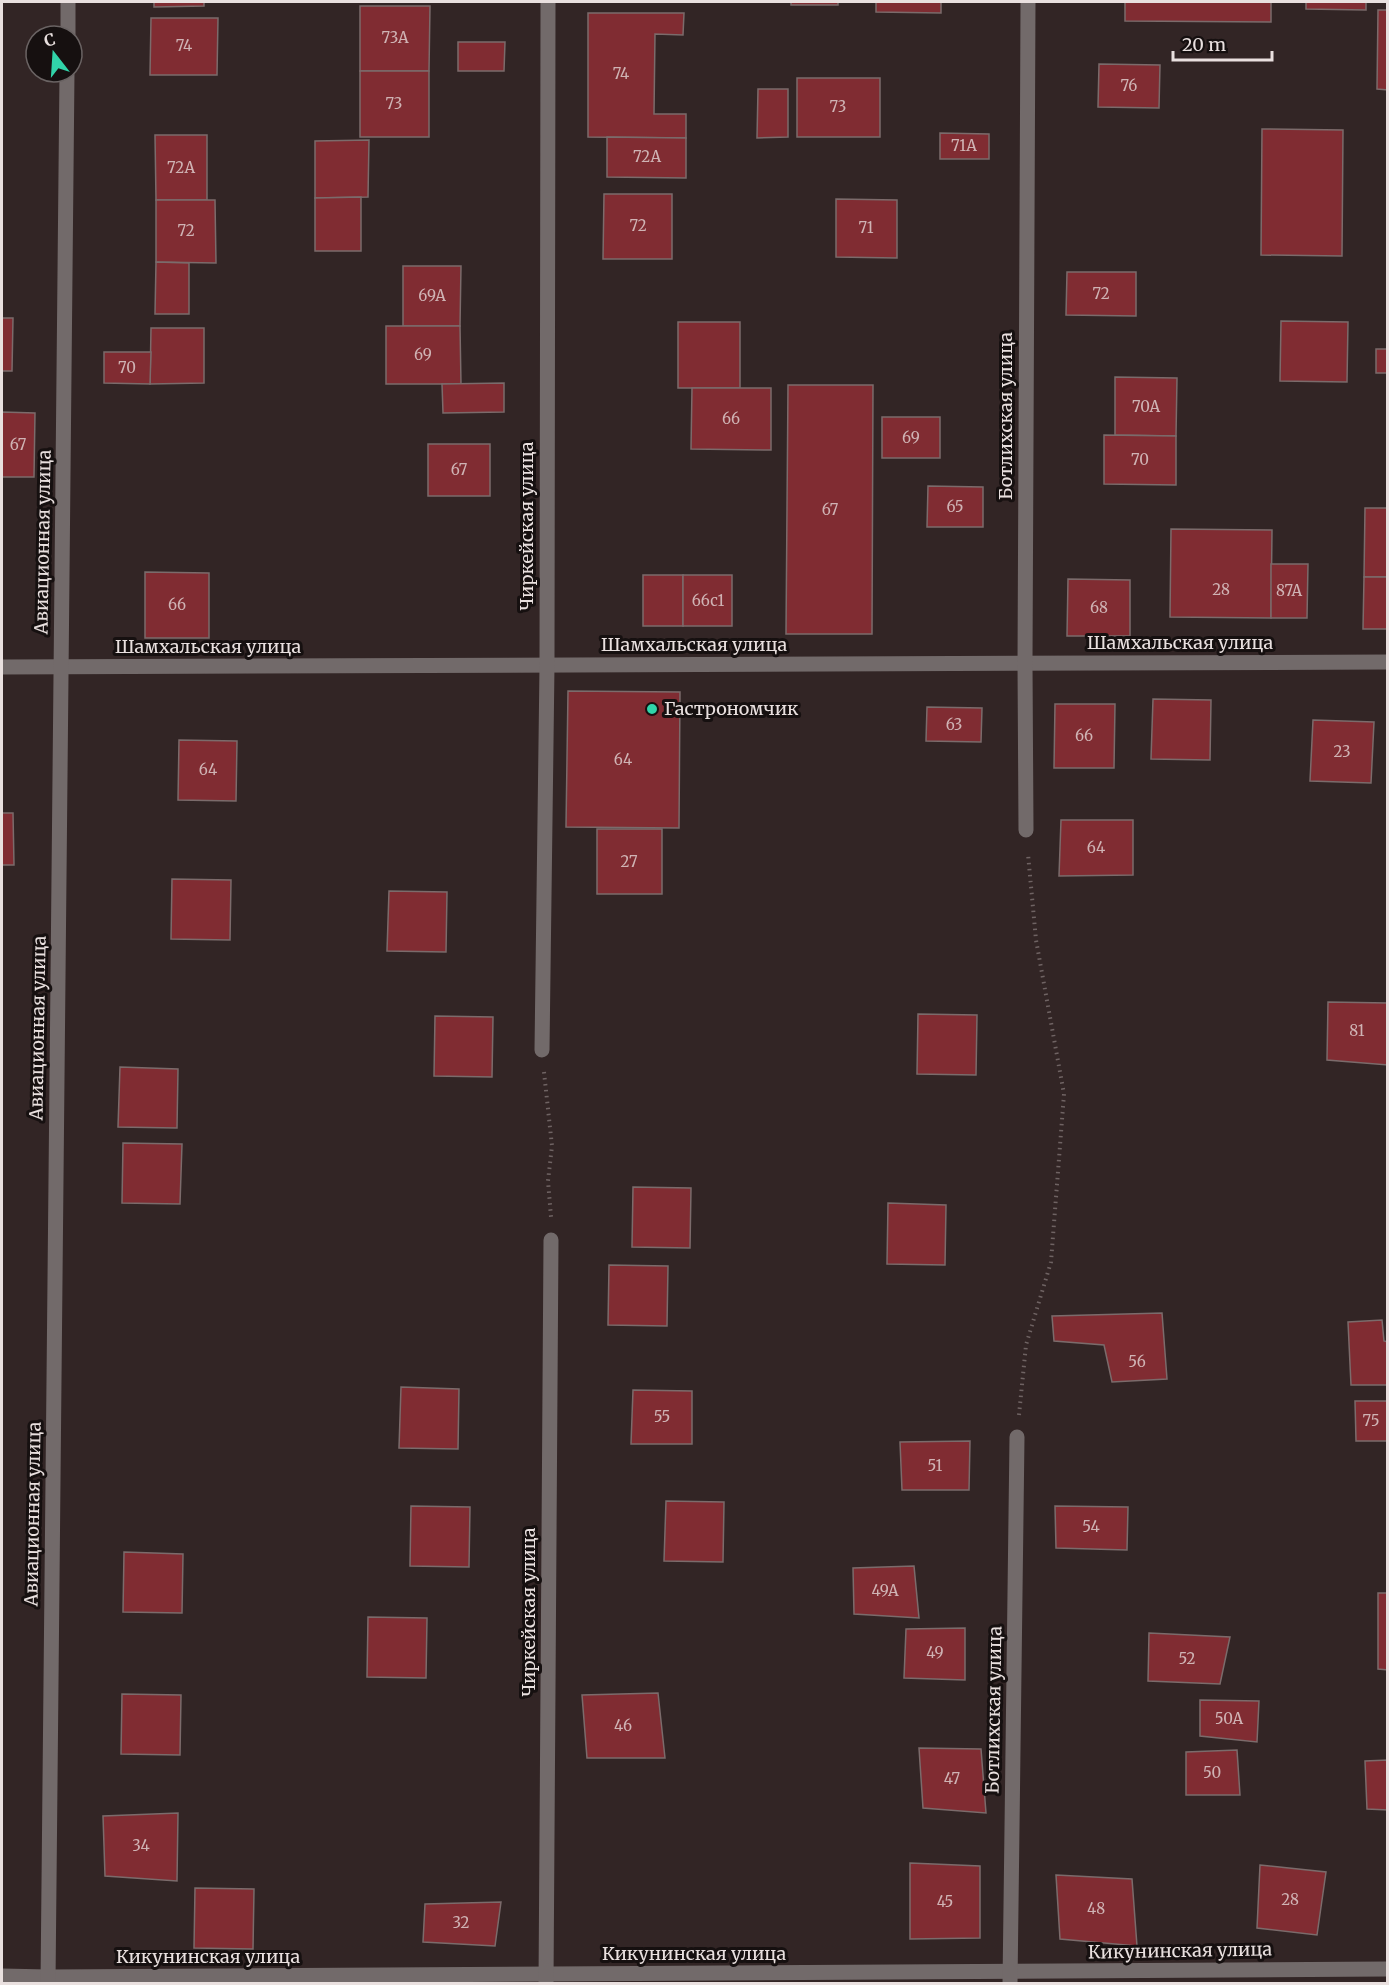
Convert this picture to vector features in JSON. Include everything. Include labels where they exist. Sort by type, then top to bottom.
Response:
[{"type":"street","points":[[68,2],[68,24]]},
{"type":"street","name":"Чиркейская улица","points":[[542,1050],[547,666],[548,2]]},
{"type":"street","name":"Ботлихская улица","points":[[1026,830],[1028,2]]},
{"type":"street","name":"Авиационная улица","points":[[48,1980],[67,84]]},
{"type":"street","name":"Шамхальская улица","points":[[2,667],[1388,662]]},
{"type":"street","name":"Чиркейская улица","points":[[546,1979],[551,1240]]},
{"type":"street","name":"Ботлихская улица","points":[[1010,1978],[1017,1437]]},
{"type":"street","name":"Кикунинская улица","points":[[2,1976],[48,1980],[1010,1978],[1388,1969]]},
{"type":"path","points":[[1017,1437],[1026,1346],[1052,1262],[1064,1094],[1036,940],[1026,830]]},
{"type":"path","points":[[542,1050],[552,1146],[548,1181],[551,1240]]},
{"type":"building","points":[[154,2],[204,2],[204,6],[154,7]]},
{"type":"building","points":[[791,2],[838,2],[838,5],[791,5]]},
{"type":"building","points":[[876,2],[941,2],[941,13],[876,12]]},
{"type":"building","points":[[1125,2],[1271,2],[1271,22],[1125,21]]},
{"type":"building","points":[[1306,2],[1366,2],[1366,10],[1306,9]]},
{"type":"building","points":[[360,6],[430,6],[429,71],[360,71]]},
{"type":"building","points":[[1378,10],[1388,10],[1388,90],[1377,89]]},
{"type":"building","points":[[588,13],[684,13],[683,35],[655,34],[654,114],[686,114],[686,138],[588,137]]},
{"type":"building","points":[[151,18],[218,18],[217,75],[150,75]]},
{"type":"building","points":[[458,42],[505,42],[504,71],[458,71]]},
{"type":"building","points":[[1099,64],[1160,65],[1159,108],[1098,107]]},
{"type":"building","points":[[360,71],[429,71],[429,137],[360,137]]},
{"type":"building","points":[[797,78],[880,78],[880,137],[797,137]]},
{"type":"building","points":[[758,89],[788,89],[788,137],[757,138]]},
{"type":"building","points":[[1262,129],[1343,130],[1342,256],[1261,255]]},
{"type":"building","points":[[940,133],[989,134],[989,159],[940,159]]},
{"type":"building","points":[[155,135],[207,135],[207,200],[156,200]]},
{"type":"building","points":[[607,137],[686,138],[686,178],[607,177]]},
{"type":"building","points":[[369,140],[368,197],[315,198],[315,141]]},
{"type":"building","points":[[604,194],[672,194],[672,259],[603,259]]},
{"type":"building","points":[[361,197],[361,251],[315,251],[315,198]]},
{"type":"building","points":[[836,199],[897,200],[897,258],[836,257]]},
{"type":"building","points":[[156,200],[215,200],[216,263],[156,262]]},
{"type":"building","points":[[156,262],[189,263],[189,314],[155,314]]},
{"type":"building","points":[[403,266],[461,266],[460,326],[403,326]]},
{"type":"building","points":[[1067,272],[1136,272],[1136,316],[1066,315]]},
{"type":"building","points":[[2,318],[13,318],[12,371],[2,371]]},
{"type":"building","points":[[1281,321],[1348,322],[1347,382],[1280,381]]},
{"type":"building","points":[[678,322],[740,322],[740,388],[678,388]]},
{"type":"building","points":[[386,326],[460,326],[461,384],[386,384]]},
{"type":"building","points":[[151,328],[204,328],[204,383],[150,384]]},
{"type":"building","points":[[1376,349],[1388,349],[1388,373],[1376,373]]},
{"type":"building","points":[[104,352],[151,352],[150,384],[104,383]]},
{"type":"building","points":[[1115,377],[1177,378],[1176,436],[1115,435]]},
{"type":"building","points":[[504,383],[504,412],[443,413],[442,384]]},
{"type":"building","points":[[788,385],[873,385],[872,634],[786,634]]},
{"type":"building","points":[[692,388],[771,388],[771,450],[691,449]]},
{"type":"building","points":[[2,412],[35,413],[34,477],[2,477]]},
{"type":"building","points":[[882,417],[940,417],[940,458],[882,458]]},
{"type":"building","points":[[1104,435],[1176,436],[1176,485],[1104,484]]},
{"type":"building","points":[[428,444],[490,444],[490,496],[428,496]]},
{"type":"building","points":[[928,486],[983,487],[983,527],[927,527]]},
{"type":"building","points":[[1365,508],[1388,508],[1388,577],[1364,577]]},
{"type":"building","points":[[1171,529],[1272,530],[1271,618],[1170,617]]},
{"type":"building","points":[[1271,564],[1308,564],[1307,618],[1271,618]]},
{"type":"building","points":[[145,572],[209,573],[209,638],[145,638]]},
{"type":"building","points":[[643,575],[683,575],[683,626],[643,626]]},
{"type":"building","points":[[683,575],[732,575],[732,626],[683,626]]},
{"type":"building","points":[[1364,577],[1388,577],[1388,629],[1363,629]]},
{"type":"building","points":[[1068,579],[1130,580],[1130,636],[1067,636]]},
{"type":"building","points":[[568,691],[680,692],[679,828],[566,827]]},
{"type":"building","points":[[1153,699],[1211,700],[1210,760],[1151,759]]},
{"type":"building","points":[[1055,704],[1115,704],[1114,768],[1054,768]]},
{"type":"building","points":[[927,707],[982,708],[981,742],[926,741]]},
{"type":"building","points":[[1313,720],[1374,722],[1371,783],[1310,781]]},
{"type":"building","points":[[179,740],[237,741],[236,801],[178,800]]},
{"type":"building","points":[[2,813],[13,813],[14,865],[2,865]]},
{"type":"building","points":[[1061,820],[1133,820],[1133,875],[1059,876]]},
{"type":"building","points":[[597,829],[662,829],[662,894],[597,894]]},
{"type":"building","points":[[172,879],[231,880],[230,940],[171,939]]},
{"type":"building","points":[[389,891],[447,892],[446,952],[387,951]]},
{"type":"building","points":[[1328,1002],[1388,1003],[1388,1065],[1327,1060]]},
{"type":"building","points":[[918,1014],[977,1015],[976,1075],[917,1074]]},
{"type":"building","points":[[435,1016],[493,1017],[492,1077],[434,1076]]},
{"type":"building","points":[[120,1067],[178,1069],[177,1128],[118,1127]]},
{"type":"building","points":[[123,1143],[182,1144],[180,1204],[122,1203]]},
{"type":"building","points":[[633,1187],[691,1188],[690,1248],[632,1247]]},
{"type":"building","points":[[888,1203],[946,1205],[945,1265],[887,1264]]},
{"type":"building","points":[[609,1265],[668,1266],[667,1326],[608,1325]]},
{"type":"building","points":[[1162,1313],[1167,1379],[1112,1382],[1104,1345],[1054,1341],[1052,1316]]},
{"type":"building","points":[[1382,1320],[1384,1341],[1388,1342],[1388,1385],[1351,1385],[1348,1322]]},
{"type":"building","points":[[401,1387],[459,1389],[458,1449],[399,1448]]},
{"type":"building","points":[[633,1390],[692,1391],[692,1444],[631,1444]]},
{"type":"building","points":[[1355,1401],[1388,1401],[1388,1441],[1356,1441]]},
{"type":"building","points":[[970,1441],[969,1490],[902,1490],[900,1442]]},
{"type":"building","points":[[666,1501],[724,1502],[723,1562],[664,1561]]},
{"type":"building","points":[[411,1506],[470,1507],[469,1567],[410,1566]]},
{"type":"building","points":[[1055,1506],[1128,1507],[1127,1550],[1056,1548]]},
{"type":"building","points":[[124,1552],[183,1554],[182,1613],[123,1612]]},
{"type":"building","points":[[914,1566],[919,1618],[854,1614],[853,1568]]},
{"type":"building","points":[[1378,1593],[1388,1593],[1388,1670],[1378,1669]]},
{"type":"building","points":[[368,1617],[427,1618],[426,1678],[367,1677]]},
{"type":"building","points":[[965,1628],[965,1680],[904,1678],[906,1629]]},
{"type":"building","points":[[1149,1633],[1230,1637],[1220,1684],[1148,1681]]},
{"type":"building","points":[[658,1693],[665,1758],[587,1758],[582,1695]]},
{"type":"building","points":[[122,1694],[181,1695],[180,1755],[121,1754]]},
{"type":"building","points":[[1200,1700],[1259,1701],[1257,1742],[1200,1736]]},
{"type":"building","points":[[919,1748],[981,1749],[986,1813],[923,1808]]},
{"type":"building","points":[[1237,1750],[1240,1795],[1186,1795],[1186,1752]]},
{"type":"building","points":[[1388,1760],[1388,1810],[1367,1809],[1365,1761]]},
{"type":"building","points":[[178,1813],[177,1881],[105,1876],[103,1816]]},
{"type":"building","points":[[910,1863],[980,1866],[980,1938],[910,1939]]},
{"type":"building","points":[[1260,1865],[1326,1872],[1317,1935],[1257,1928]]},
{"type":"building","points":[[1056,1875],[1132,1879],[1137,1946],[1060,1939]]},
{"type":"building","points":[[195,1888],[254,1889],[253,1949],[194,1948]]},
{"type":"building","points":[[501,1902],[495,1946],[423,1942],[425,1904]]},
{"type":"place","name":"Гастрономчик","points":[[652,709]]}]
